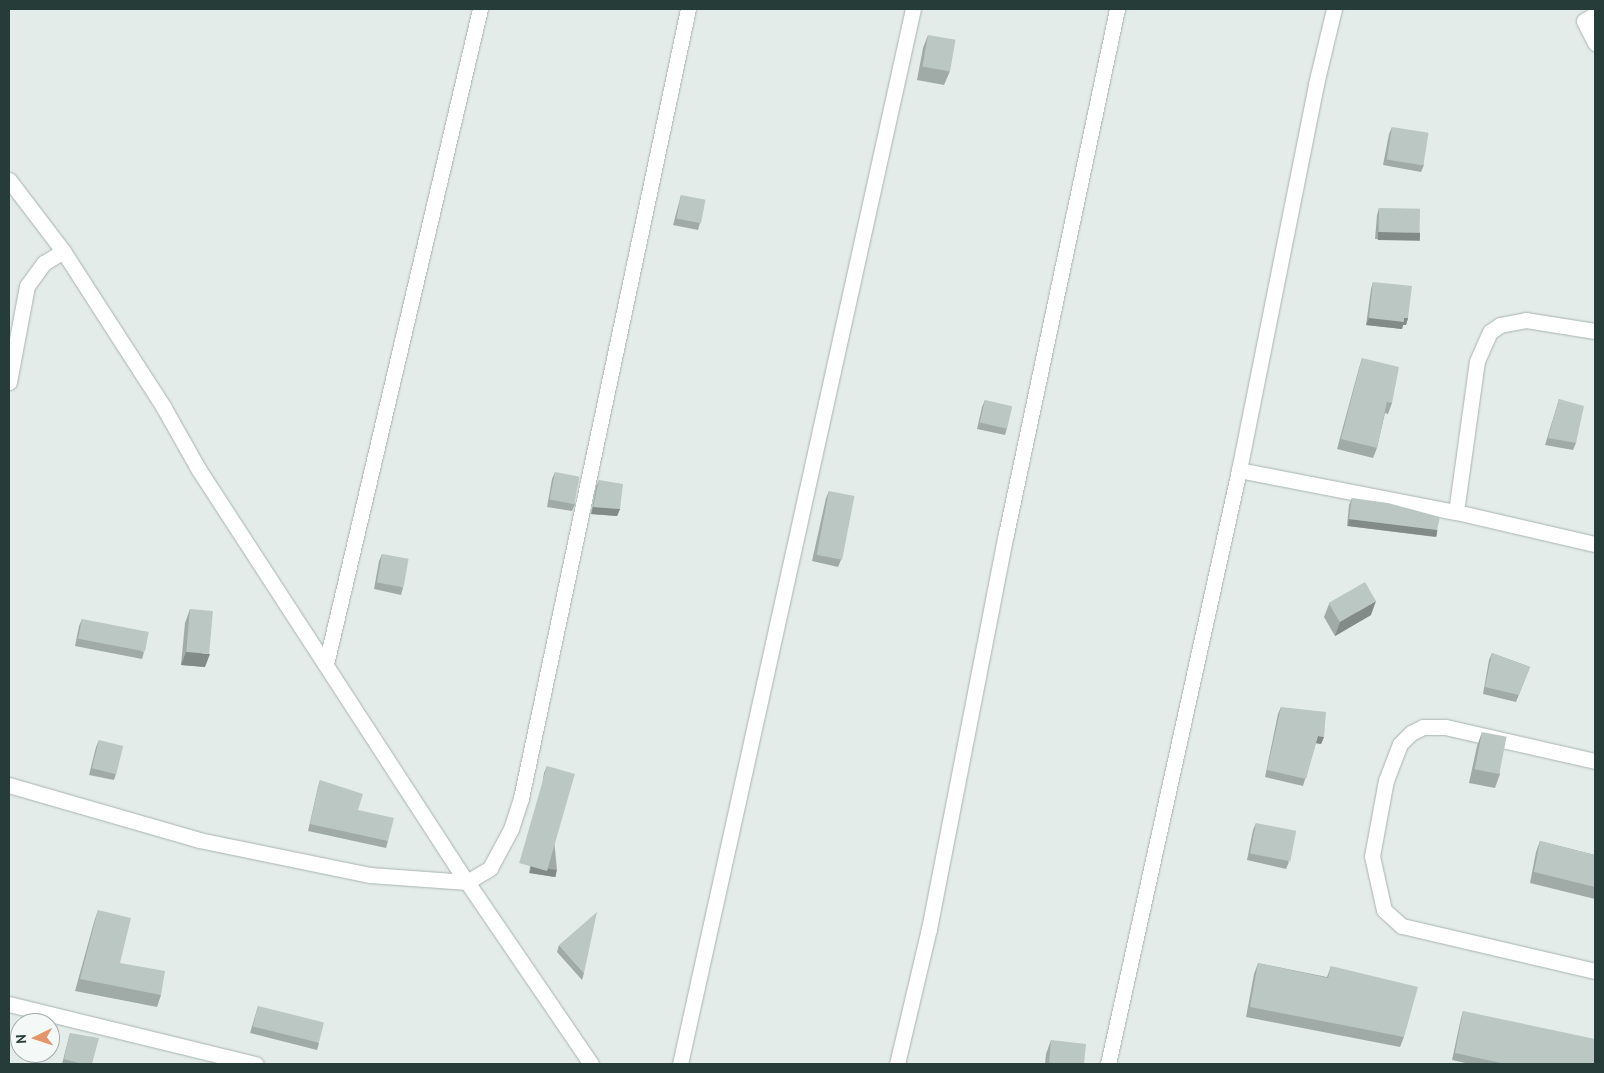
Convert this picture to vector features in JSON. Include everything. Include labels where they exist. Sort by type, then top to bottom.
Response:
[{"type":"street","points":[[326,664],[480,9]]},
{"type":"street","points":[[9,785],[199,840],[292,861],[370,875],[467,882],[480,876],[498,856],[521,798],[688,9]]},
{"type":"street","points":[[680,1064],[913,9]]},
{"type":"street","points":[[897,1064],[929,929],[1006,534],[1117,9]]},
{"type":"street","points":[[1108,1064],[1239,470],[1316,84],[1334,9]]},
{"type":"street","points":[[1595,14],[1584,21],[1595,43]]},
{"type":"street","points":[[9,180],[64,251],[164,408],[199,470],[467,882],[591,1064]]},
{"type":"street","points":[[9,382],[28,286],[44,263],[64,251]]},
{"type":"street","points":[[1456,512],[1477,361],[1490,332],[1500,325],[1526,320],[1595,331]]},
{"type":"street","points":[[1239,470],[1456,512],[1595,544]]},
{"type":"street","points":[[1595,761],[1445,727],[1423,727],[1411,733],[1400,744],[1386,780],[1372,856],[1377,891],[1384,910],[1402,926],[1595,971]]},
{"type":"street","points":[[9,1004],[256,1064]]},
{"type":"building","points":[[928,35],[956,40],[950,71],[922,67]]},
{"type":"building","points":[[1392,127],[1429,133],[1423,165],[1387,160]]},
{"type":"building","points":[[681,195],[706,200],[701,223],[676,219]]},
{"type":"building","points":[[1379,208],[1420,209],[1420,233],[1379,232]]},
{"type":"building","points":[[1373,282],[1412,286],[1408,318],[1404,318],[1404,322],[1369,318]]},
{"type":"building","points":[[1362,358],[1399,367],[1392,403],[1387,402],[1377,448],[1341,439]]},
{"type":"building","points":[[1559,399],[1584,406],[1576,443],[1548,438]]},
{"type":"building","points":[[985,400],[1012,406],[1007,429],[980,422]]},
{"type":"building","points":[[555,472],[580,477],[574,504],[550,499]]},
{"type":"building","points":[[599,480],[623,484],[620,509],[593,507]]},
{"type":"building","points":[[829,491],[855,496],[842,560],[817,555]]},
{"type":"building","points":[[1352,498],[1388,503],[1440,517],[1437,530],[1349,519]]},
{"type":"building","points":[[382,554],[409,559],[404,587],[377,583]]},
{"type":"building","points":[[1365,582],[1376,601],[1340,622],[1329,603]]},
{"type":"building","points":[[190,609],[213,611],[209,654],[186,652]]},
{"type":"building","points":[[82,619],[149,632],[145,652],[78,639]]},
{"type":"building","points":[[1492,653],[1530,667],[1519,695],[1485,687]]},
{"type":"building","points":[[1281,707],[1326,712],[1324,737],[1318,736],[1306,779],[1267,770]]},
{"type":"building","points":[[1482,732],[1507,737],[1499,774],[1475,769]]},
{"type":"building","points":[[99,740],[123,746],[116,774],[92,768]]},
{"type":"building","points":[[547,766],[575,774],[547,871],[519,863]]},
{"type":"building","points":[[320,780],[363,794],[358,810],[394,818],[388,841],[310,824]]},
{"type":"building","points":[[1256,823],[1296,831],[1290,861],[1250,853]]},
{"type":"building","points":[[1540,841],[1595,855],[1595,887],[1534,872]]},
{"type":"building","points":[[98,910],[131,918],[120,963],[165,971],[161,995],[80,979]]},
{"type":"building","points":[[597,912],[584,973],[559,945]]},
{"type":"building","points":[[1258,963],[1328,978],[1331,966],[1418,987],[1404,1037],[1250,1007]]},
{"type":"building","points":[[258,1006],[324,1022],[319,1043],[253,1026]]},
{"type":"building","points":[[1463,1011],[1595,1039],[1595,1064],[1506,1064],[1455,1053]]},
{"type":"building","points":[[70,1033],[99,1038],[92,1064],[82,1064],[64,1059]]},
{"type":"building","points":[[1051,1040],[1086,1044],[1084,1064],[1049,1064]]}]
